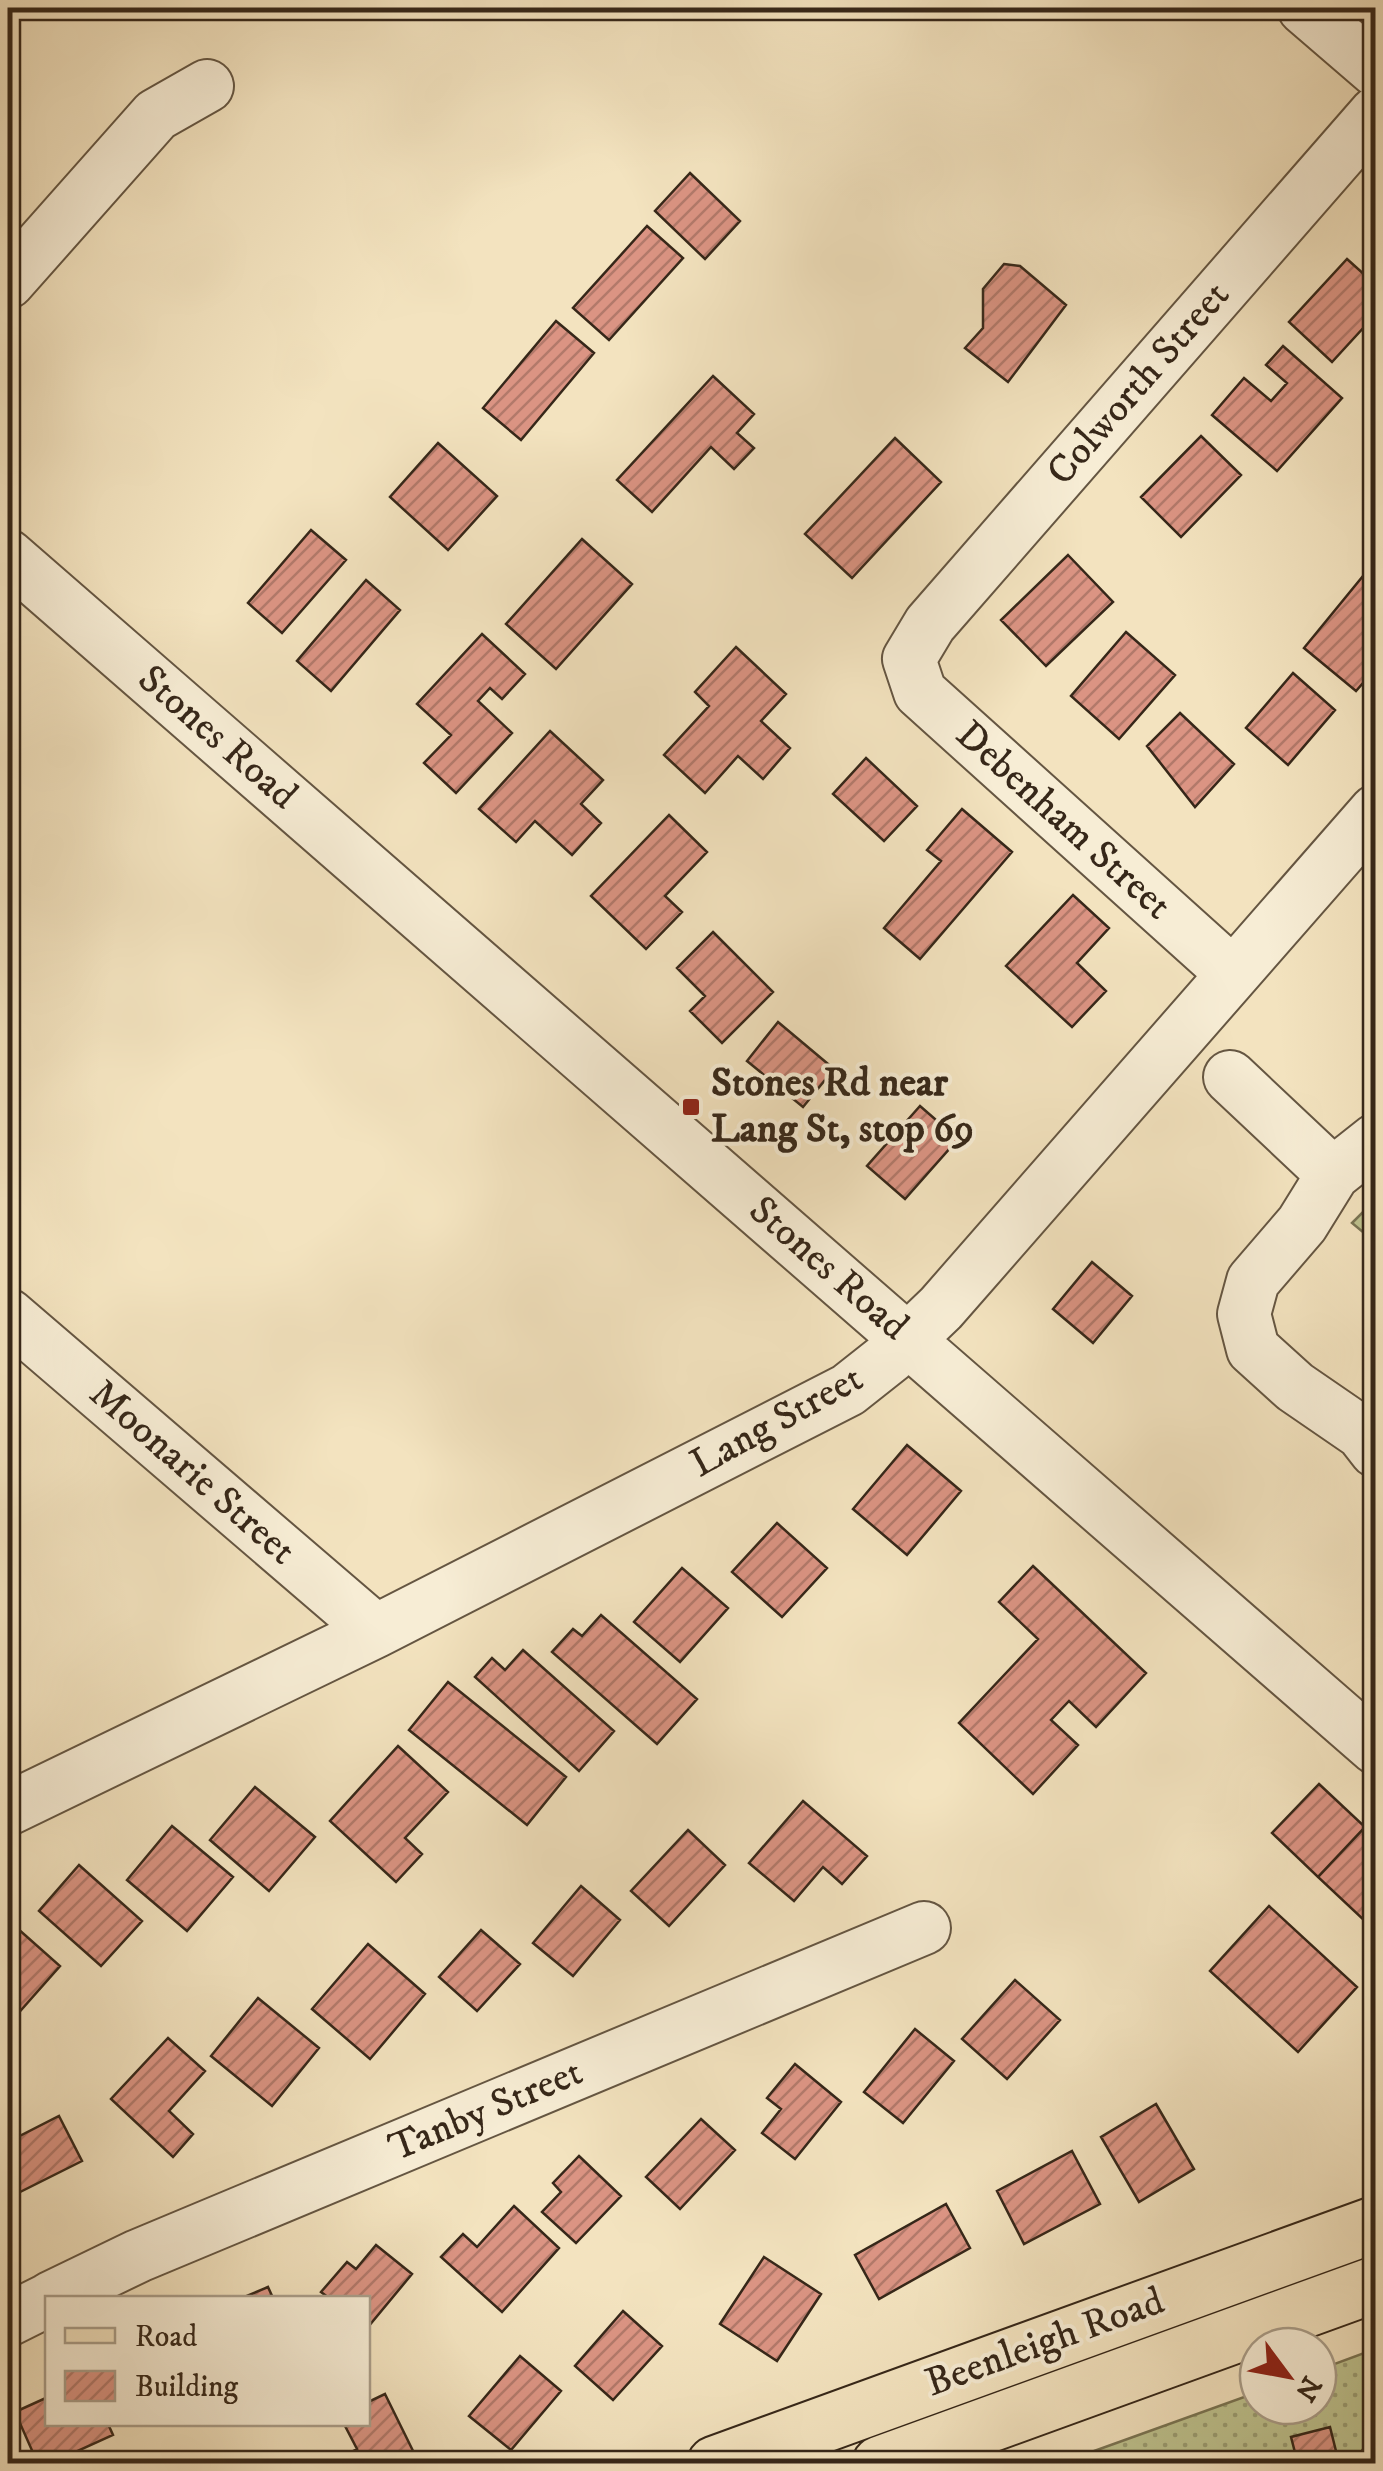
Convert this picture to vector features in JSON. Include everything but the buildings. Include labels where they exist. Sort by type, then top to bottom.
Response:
[{"type":"main road","name":"Beenleigh Road","points":[[715,2464],[1376,2224]]},
{"type":"main road","name":"Beenleigh Road","points":[[880,2464],[1376,2284]]},
{"type":"street","points":[[1304,8],[1376,70]]},
{"type":"street","points":[[8,282],[156,115],[207,86]]},
{"type":"street","name":"Colworth Street","points":[[909,659],[930,624],[1376,113]]},
{"type":"street","name":"Stones Road","points":[[8,556],[1376,1748]]},
{"type":"street","name":"Debenham Street","points":[[909,659],[920,692],[1232,973]]},
{"type":"street","name":"Lang Street","points":[[8,1809],[376,1631],[848,1390],[941,1308],[1376,811]]},
{"type":"street","points":[[1230,1077],[1333,1174]]},
{"type":"street","points":[[1376,1140],[1333,1174],[1302,1224],[1253,1281],[1244,1314],[1252,1349],[1295,1387],[1362,1433],[1376,1451]]},
{"type":"street","name":"Moonarie Street","points":[[8,1315],[376,1631]]},
{"type":"street","name":"Tanby Street","points":[[55,2296],[138,2256],[924,1928]]},
{"type":"street","name":"Tanby Street","points":[[8,2320],[45,2301]]},
{"type":"path","points":[[1344,2464],[1376,2443]]},
{"type":"green space","points":[[1375,1200],[1375,1242],[1352,1223]]},
{"type":"green space","points":[[1375,2349],[1375,2463],[1058,2464],[1238,2399],[1238,2426],[1338,2426],[1338,2363]]},
{"type":"place","name":"Stones Rd near Lang St, stop 69","points":[[691,1107]]}]
